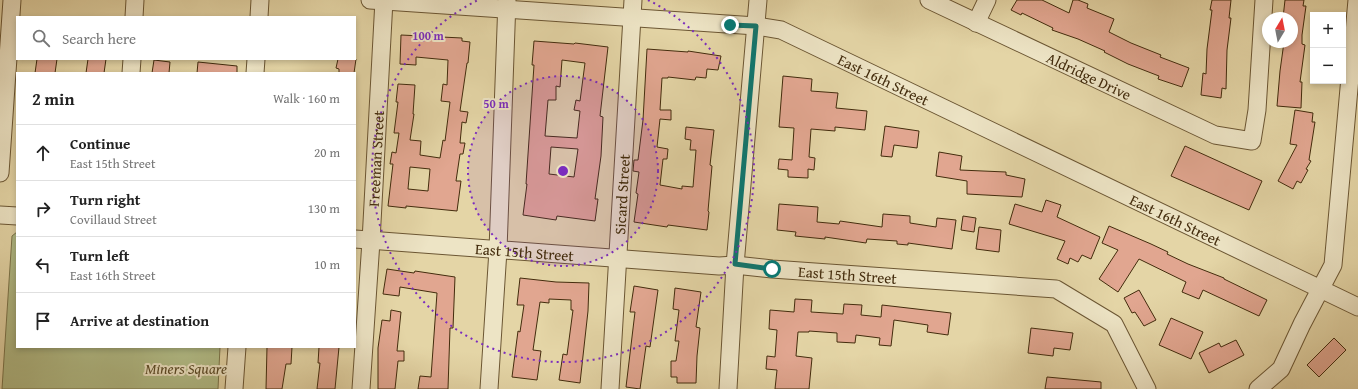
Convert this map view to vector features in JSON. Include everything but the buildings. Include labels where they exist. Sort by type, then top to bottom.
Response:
[{"type":"street","points":[[0,173],[12,0]]},
{"type":"street","points":[[134,16],[135,0]]},
{"type":"street","points":[[259,16],[260,0]]},
{"type":"street","name":"East 16th Street","points":[[380,0],[507,5],[632,18],[756,26],[781,30],[1358,307]]},
{"type":"street","name":"Freeman Street","points":[[361,389],[363,240],[380,0]]},
{"type":"street","name":"Sicard Street","points":[[610,389],[633,0]]},
{"type":"street","points":[[728,389],[735,264],[758,0]]},
{"type":"street","name":"Aldridge Drive","points":[[929,0],[1215,135],[1252,141],[1257,110],[1264,0]]},
{"type":"street","points":[[976,23],[987,0]]},
{"type":"street","points":[[1258,389],[1281,369],[1302,324],[1333,265],[1357,0]]},
{"type":"street","points":[[489,389],[498,250],[507,5]]},
{"type":"street","points":[[131,72],[132,60]]},
{"type":"street","points":[[255,72],[256,60]]},
{"type":"street","points":[[0,215],[16,216]]},
{"type":"street","name":"East 15th Street","points":[[363,240],[719,266],[735,264],[772,269],[1056,289],[1114,324],[1147,389]]},
{"type":"street","points":[[234,389],[237,348]]},
{"type":"green space","name":"Miners Square","points":[[16,233],[16,348],[220,348],[218,389],[2,389],[12,236]]},
{"type":"route","points":[[730,25],[756,26],[735,264],[772,269]]}]
